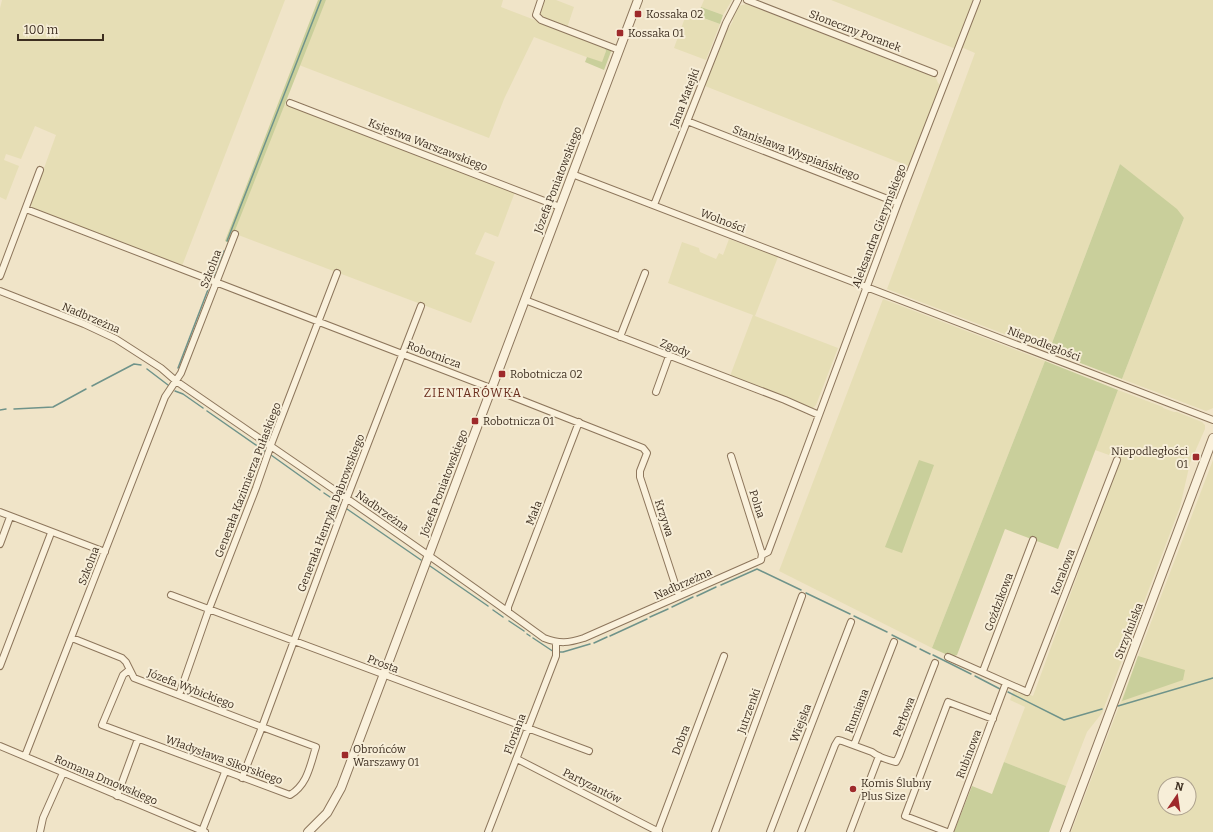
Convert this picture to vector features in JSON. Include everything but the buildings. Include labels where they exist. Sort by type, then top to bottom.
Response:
[{"type":"street","points":[[541,0],[536,15],[545,22],[619,50]]},
{"type":"street","name":"Józefa Poniatowskiego","points":[[308,832],[327,814],[337,796],[638,0]]},
{"type":"street","name":"Jana Matejki","points":[[654,205],[726,23],[738,0]]},
{"type":"street","name":"Słoneczny Poranek","points":[[747,0],[934,73]]},
{"type":"street","name":"Aleksandra Gierymskiego","points":[[762,557],[768,552],[898,203],[977,0]]},
{"type":"street","name":"Księstwa Warszawskiego","points":[[290,103],[560,206]]},
{"type":"street","name":"Stanisława Wyspiańskiego","points":[[687,121],[898,203]]},
{"type":"street","points":[[0,276],[40,170]]},
{"type":"street","name":"Wolności","points":[[572,174],[867,286]]},
{"type":"street","name":"Robotnicza","points":[[26,209],[492,388],[643,448]]},
{"type":"street","name":"Szkolna","points":[[26,756],[165,397],[176,381],[235,234]]},
{"type":"street","name":"Generała Kazimierza Pułaskiego","points":[[178,695],[209,609],[337,273]]},
{"type":"street","points":[[620,337],[645,273]]},
{"type":"street","name":"Niepodległości","points":[[867,286],[1213,420]]},
{"type":"street","name":"Nadbrzeżna","points":[[0,292],[84,324],[116,339],[161,368],[176,381],[429,555],[544,638],[556,642],[571,642],[584,638],[754,563],[762,557]]},
{"type":"street","name":"Zgody","points":[[525,300],[785,400],[819,415]]},
{"type":"street","name":"Generała Henryka Dąbrowskiego","points":[[262,727],[347,498],[421,306]]},
{"type":"street","points":[[656,392],[669,356]]},
{"type":"street","name":"Mała","points":[[508,611],[508,607],[579,422]]},
{"type":"street","name":"Strzykulska","points":[[1065,832],[1213,438]]},
{"type":"street","name":"Krzywa","points":[[643,448],[647,453],[640,471],[640,477],[680,596]]},
{"type":"street","name":"Polna","points":[[731,456],[762,557]]},
{"type":"street","name":"Koralowa","points":[[1006,683],[1027,692],[1117,460]]},
{"type":"street","points":[[0,512],[51,533],[105,552]]},
{"type":"street","points":[[0,544],[10,516]]},
{"type":"street","points":[[0,666],[51,533]]},
{"type":"street","name":"Goździkowa","points":[[983,671],[1033,540]]},
{"type":"street","name":"Prosta","points":[[171,595],[589,751]]},
{"type":"street","name":"Jutrzenki","points":[[715,832],[802,596]]},
{"type":"street","name":"Wiejska","points":[[770,832],[851,622]]},
{"type":"street","name":"Józefa Wybickiego","points":[[72,638],[122,658],[126,662],[134,678],[262,727]]},
{"type":"street","name":"Floriana","points":[[488,832],[556,653],[556,642]]},
{"type":"street","name":"Rumiana","points":[[801,832],[838,740],[854,745],[894,642]]},
{"type":"street","name":"Dobra","points":[[658,832],[724,656]]},
{"type":"street","points":[[948,657],[983,671],[1006,683]]},
{"type":"street","name":"Perłowa","points":[[879,756],[896,762],[900,756],[936,663]]},
{"type":"street","name":"Władysława Sikorskiego","points":[[130,670],[123,675],[102,725],[290,795],[298,790],[304,782],[316,747],[262,727]]},
{"type":"street","name":"Rubinowa","points":[[950,832],[1006,683]]},
{"type":"street","points":[[947,832],[905,816],[948,702],[993,719]]},
{"type":"street","points":[[242,778],[262,727]]},
{"type":"street","points":[[117,796],[138,739]]},
{"type":"street","points":[[850,832],[879,756],[854,745]]},
{"type":"street","name":"Romana Dmowskiego","points":[[0,746],[204,832]]},
{"type":"street","name":"Partyzantów","points":[[516,759],[658,832]]},
{"type":"street","points":[[204,832],[225,772]]},
{"type":"street","points":[[40,832],[43,818],[63,773]]},
{"type":"shaded area","points":[[2,0],[285,0],[182,266],[32,210],[31,204],[56,135],[35,126],[21,159],[6,154],[4,160],[19,166],[6,200],[0,197],[0,8]]},
{"type":"shaded area","points":[[326,0],[503,0],[501,7],[603,46],[606,51],[602,63],[534,37],[504,99],[489,138],[299,65]]},
{"type":"shaded area","points":[[544,0],[556,0],[574,7],[567,28],[545,20],[540,16],[539,13]]},
{"type":"shaded area","points":[[704,0],[732,0],[723,15],[701,7]]},
{"type":"shaded area","points":[[831,0],[975,0],[956,49]]},
{"type":"shaded area","points":[[980,0],[1213,0],[1213,408],[1206,411],[1122,379],[1184,218],[1120,164],[1049,351],[887,289],[975,53],[961,47]]},
{"type":"shaded area","points":[[746,4],[936,78],[938,83],[942,86],[911,167],[705,86],[727,30],[733,21],[731,17],[739,6]]},
{"type":"shaded area","points":[[687,12],[720,24],[706,60],[674,48]]},
{"type":"shaded area","points":[[284,104],[515,192],[498,237],[485,232],[475,254],[495,262],[471,323],[233,233]]},
{"type":"shaded area","points":[[729,239],[778,257],[755,316],[838,348],[816,405],[813,408],[730,376],[753,315],[668,283],[682,242],[699,248],[700,252],[716,259],[719,253],[723,255]]},
{"type":"shaded area","points":[[883,299],[1045,361],[932,648],[779,571]]},
{"type":"shaded area","points":[[1118,390],[1202,422],[1205,425],[1205,429],[1190,463],[1180,507],[1102,713],[1087,732],[1066,786],[1004,762],[1025,707],[1010,700],[1014,689],[1033,696],[1120,459],[1095,450]]},
{"type":"shaded area","points":[[1213,460],[1213,832],[1071,832]]},
{"type":"green space","points":[[318,0],[326,0],[230,243],[225,241]]},
{"type":"green space","points":[[701,7],[723,15],[720,24],[698,16]]},
{"type":"green space","points":[[604,46],[612,49],[604,70],[585,62],[587,57],[602,62],[606,51]]},
{"type":"green space","points":[[1120,164],[1177,209],[1184,218],[1122,379],[1049,351]]},
{"type":"green space","points":[[1045,361],[1118,390],[1058,549],[1005,529],[957,655],[952,657],[932,648]]},
{"type":"green space","points":[[919,460],[934,465],[902,553],[885,547]]},
{"type":"green space","points":[[1138,656],[1185,670],[1183,680],[1122,701]]},
{"type":"green space","points":[[1004,762],[1066,786],[1049,832],[954,832],[972,786],[992,794]]},
{"type":"waterway","points":[[227,241],[321,0]]},
{"type":"waterway","points":[[214,276],[224,251]]},
{"type":"waterway","points":[[178,368],[209,287]]},
{"type":"waterway","points":[[92,386],[134,364],[141,365]]},
{"type":"waterway","points":[[147,369],[168,385]]},
{"type":"waterway","points":[[14,409],[53,407],[86,389]]},
{"type":"waterway","points":[[175,391],[183,394],[203,408]]},
{"type":"waterway","points":[[0,410],[6,409]]},
{"type":"waterway","points":[[207,411],[266,452]]},
{"type":"waterway","points":[[271,455],[320,490]]},
{"type":"waterway","points":[[324,493],[342,505]]},
{"type":"waterway","points":[[347,509],[421,560]]},
{"type":"waterway","points":[[430,566],[488,606]]},
{"type":"waterway","points":[[721,585],[757,569],[801,590]]},
{"type":"waterway","points":[[697,596],[716,587]]},
{"type":"waterway","points":[[806,593],[850,614]]},
{"type":"waterway","points":[[672,607],[693,597]]},
{"type":"waterway","points":[[650,617],[668,609]]},
{"type":"waterway","points":[[493,610],[503,617]]},
{"type":"waterway","points":[[854,616],[887,632]]},
{"type":"waterway","points":[[610,636],[647,619]]},
{"type":"waterway","points":[[509,621],[524,631]]},
{"type":"waterway","points":[[892,635],[916,647]]},
{"type":"waterway","points":[[594,643],[607,637]]},
{"type":"waterway","points":[[533,638],[554,652]]},
{"type":"waterway","points":[[557,652],[563,652],[590,644]]},
{"type":"waterway","points":[[920,649],[930,654]]},
{"type":"waterway","points":[[933,655],[971,674]]},
{"type":"waterway","points":[[975,676],[1000,689]]},
{"type":"waterway","points":[[1118,706],[1213,678]]},
{"type":"waterway","points":[[1008,692],[1064,720],[1102,709]]},
{"type":"place","name":"Kossaka 02","points":[[638,14]]},
{"type":"place","name":"Kossaka 01","points":[[620,33]]},
{"type":"place","name":"Robotnicza 02","points":[[502,374]]},
{"type":"place","name":"Robotnicza 01","points":[[475,421]]},
{"type":"place","name":"Niepodległości 01","points":[[1196,457]]},
{"type":"place","name":"Obrońców Warszawy 01","points":[[345,755]]},
{"type":"place","name":"Komis Ślubny Plus Size","points":[[853,789]]},
{"type":"district","name":"ZIENTARÓWKA","points":[[473,393]]}]
